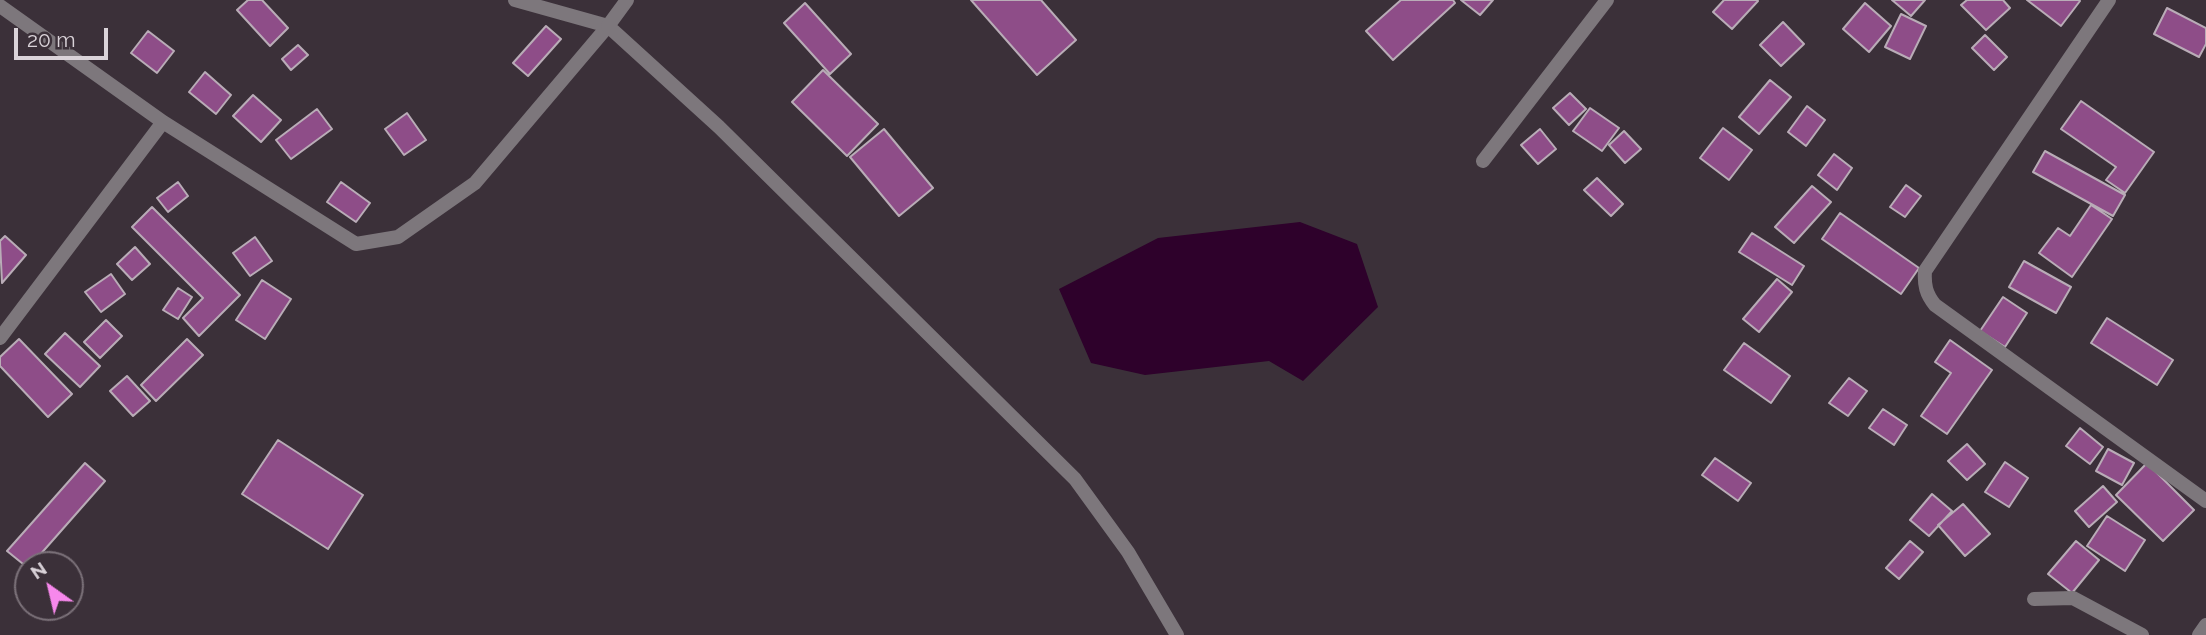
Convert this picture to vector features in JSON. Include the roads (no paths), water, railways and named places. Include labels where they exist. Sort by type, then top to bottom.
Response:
[{"type":"street","points":[[515,0],[608,26],[719,127],[1076,479],[1128,552],[1177,635]]},
{"type":"street","points":[[0,6],[163,122],[356,244],[398,237],[475,183],[627,0]]},
{"type":"street","points":[[1483,161],[1607,0]]},
{"type":"street","points":[[2109,0],[1926,271],[1927,296],[1935,305],[2206,501]]},
{"type":"street","points":[[0,338],[163,122]]},
{"type":"street","points":[[2034,598],[2073,598],[2142,635]]},
{"type":"street","points":[[2199,635],[2206,625]]}]
